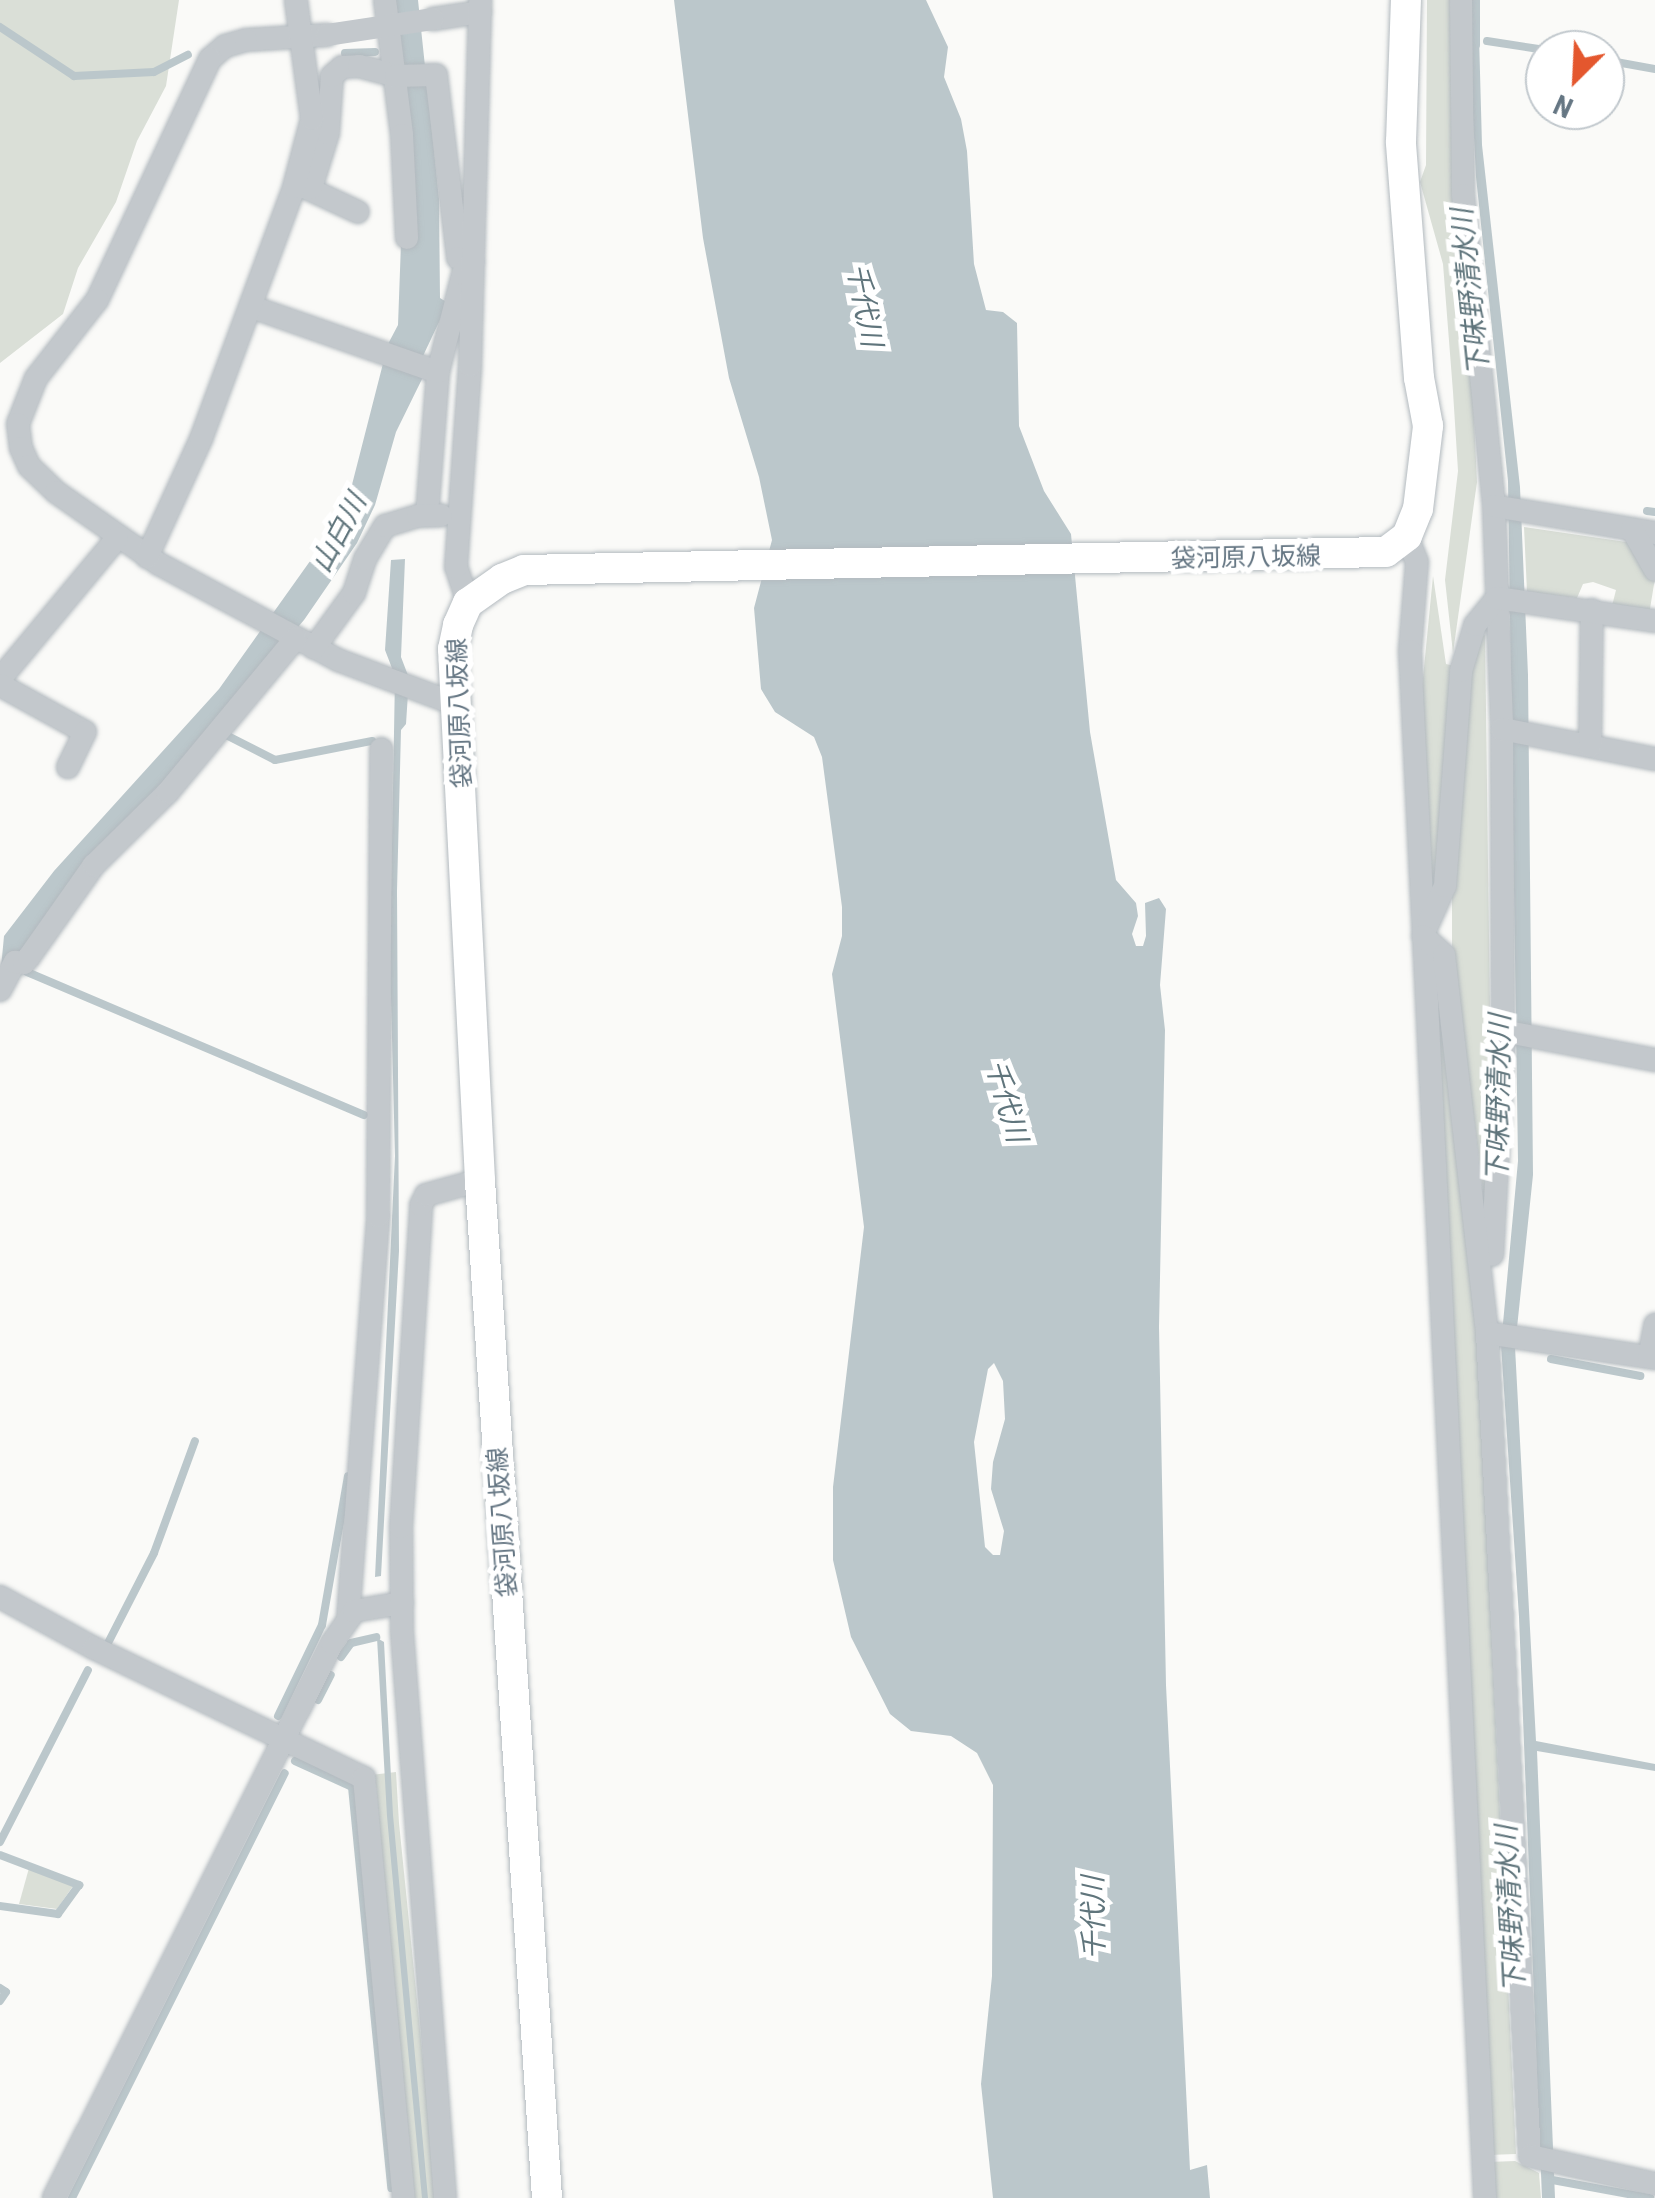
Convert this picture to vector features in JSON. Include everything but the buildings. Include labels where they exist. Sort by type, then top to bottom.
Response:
[{"type":"main road","points":[[1396,544],[1425,477],[1428,426],[1419,378],[1402,142],[1406,0]]},
{"type":"main road","name":"袋河原八坂線","points":[[547,2198],[480,1180],[453,649],[474,599],[524,570],[1396,544]]},
{"type":"street","points":[[296,0],[312,119],[303,185]]},
{"type":"street","points":[[385,0],[396,76],[408,238]]},
{"type":"street","points":[[1461,0],[1463,195],[1494,506],[1502,730],[1503,1031],[1488,1333]]},
{"type":"street","points":[[458,705],[385,680],[265,623],[118,538],[56,492],[29,466],[18,424],[24,401],[36,378],[98,300],[210,59],[225,46],[246,40],[304,38],[432,19],[480,6],[474,262],[456,567],[474,599]]},
{"type":"street","points":[[147,557],[168,519],[252,307],[328,134],[332,76],[342,68],[359,66],[396,76],[436,75],[458,258],[474,262]]},
{"type":"street","points":[[303,185],[358,212]]},
{"type":"street","points":[[406,214],[451,216]]},
{"type":"street","points":[[427,516],[432,369],[462,274],[474,262]]},
{"type":"street","points":[[252,307],[432,369]]},
{"type":"street","points":[[1494,506],[1643,531],[1655,570]]},
{"type":"street","points":[[0,990],[15,962],[24,963],[29,957],[94,865],[168,792],[300,641],[354,593],[365,559],[385,526],[427,516],[460,515]]},
{"type":"street","points":[[68,768],[85,732],[0,682],[118,538]]},
{"type":"street","points":[[1396,544],[1417,562],[1410,651],[1485,2198]]},
{"type":"street","points":[[1423,936],[1445,886],[1461,672],[1475,625],[1497,598]]},
{"type":"street","points":[[1497,598],[1655,621]]},
{"type":"street","points":[[1590,746],[1592,610]]},
{"type":"street","points":[[1502,730],[1655,759]]},
{"type":"street","points":[[54,2198],[282,1738],[348,1618],[378,1216],[381,749]]},
{"type":"street","points":[[1423,936],[1444,955],[1488,1333],[1530,2156],[1655,2184]]},
{"type":"street","points":[[1503,1031],[1655,1060]]},
{"type":"street","points":[[445,2198],[402,1602],[403,1489],[420,1204],[426,1195],[480,1180]]},
{"type":"street","points":[[1488,1333],[1652,1358],[1655,1325]]},
{"type":"street","points":[[0,1596],[107,1654],[364,1778],[386,1968],[404,2198]]},
{"type":"street","points":[[348,1618],[362,1608],[402,1602]]},
{"type":"shaded area","points":[[0,0],[179,0],[166,86],[137,141],[116,202],[78,268],[63,314],[0,363]]},
{"type":"shaded area","points":[[1427,0],[1454,0],[1477,482],[1453,653],[1445,580],[1458,471],[1453,392],[1443,264],[1420,182],[1426,165]]},
{"type":"shaded area","points":[[1524,527],[1633,543],[1655,578],[1649,615],[1612,606],[1616,590],[1593,582],[1583,584],[1577,598],[1527,592]]},
{"type":"shaded area","points":[[1433,576],[1446,664],[1454,666],[1433,894],[1422,688]]},
{"type":"shaded area","points":[[1485,635],[1492,1162],[1486,1215],[1452,945],[1452,897],[1471,677],[1478,637]]},
{"type":"shaded area","points":[[1433,961],[1473,1239],[1516,2154],[1488,2155]]},
{"type":"shaded area","points":[[396,1772],[437,2198],[411,2198],[376,1785],[371,1775]]},
{"type":"shaded area","points":[[29,1868],[73,1886],[57,1909],[19,1904]]},
{"type":"shaded area","points":[[1515,2161],[1539,2173],[1541,2198],[1491,2198],[1489,2162]]},
{"type":"water","name":"山白川","points":[[394,0],[418,0],[439,199],[440,298],[448,303],[423,356],[423,377],[396,432],[375,505],[357,543],[304,620],[0,979],[4,936],[54,871],[219,689],[345,512],[388,344],[398,325],[401,243],[417,242],[411,124]]},
{"type":"water","name":"千代川","points":[[674,0],[926,0],[948,47],[944,77],[961,119],[967,151],[974,264],[986,310],[1003,312],[1017,323],[1019,426],[1044,491],[1071,534],[1090,732],[1116,880],[1136,903],[1138,916],[1132,934],[1136,946],[1143,946],[1146,936],[1145,903],[1159,898],[1166,909],[1160,985],[1165,1030],[1159,1327],[1166,1685],[1190,2170],[1207,2165],[1210,2198],[993,2198],[981,2084],[992,1976],[993,1785],[977,1753],[951,1736],[911,1731],[890,1714],[851,1637],[833,1560],[833,1487],[864,1227],[832,974],[842,936],[842,907],[822,757],[814,737],[775,712],[761,689],[754,608],[772,540],[759,477],[729,378],[703,238]],"holes":[[[994,1363],[1003,1381],[1005,1419],[993,1462],[991,1489],[1004,1531],[1000,1555],[993,1555],[985,1547],[974,1442],[988,1369]]]},
{"type":"water","points":[[1469,35],[1479,36],[1482,145],[1520,487],[1528,675],[1533,1175],[1515,1347],[1536,1741],[1655,1764],[1655,1771],[1537,1751],[1555,2198],[1542,2198],[1519,1617],[1501,1345],[1518,1161],[1508,481],[1476,177]]},
{"type":"water","points":[[405,559],[401,657],[409,678],[406,724],[401,730],[397,891],[399,1251],[381,1576],[375,1577],[395,1156],[390,958],[395,676],[385,650],[391,560]]},
{"type":"water","points":[[377,1638],[384,1642],[393,1815],[428,2198],[422,2198],[406,2028],[387,1816]]},
{"type":"waterway","name":"下味野清水川","points":[[1476,0],[1476,45]]},
{"type":"waterway","points":[[0,27],[74,76],[154,72],[188,55]]},
{"type":"waterway","points":[[1487,41],[1525,47]]},
{"type":"waterway","points":[[345,53],[375,52]]},
{"type":"waterway","points":[[1625,64],[1655,69]]},
{"type":"waterway","points":[[1647,511],[1655,512]]},
{"type":"waterway","points":[[224,734],[275,760],[372,741]]},
{"type":"waterway","points":[[27,972],[364,1115]]},
{"type":"waterway","points":[[1551,1359],[1640,1376]]},
{"type":"waterway","points":[[108,1643],[154,1553],[195,1441]]},
{"type":"waterway","points":[[278,1716],[322,1625],[348,1476]]},
{"type":"waterway","points":[[341,1657],[351,1643],[376,1637]]},
{"type":"waterway","points":[[0,1842],[88,1670]]},
{"type":"waterway","points":[[318,1700],[331,1675]]},
{"type":"waterway","points":[[295,1761],[352,1787],[391,2188]]},
{"type":"waterway","points":[[72,2198],[285,1773]]},
{"type":"waterway","points":[[0,1855],[79,1885],[58,1914],[0,1906]]},
{"type":"waterway","points":[[0,1988],[6,1992],[0,2001]]},
{"type":"waterway","points":[[1547,2179],[1650,2198]]}]
